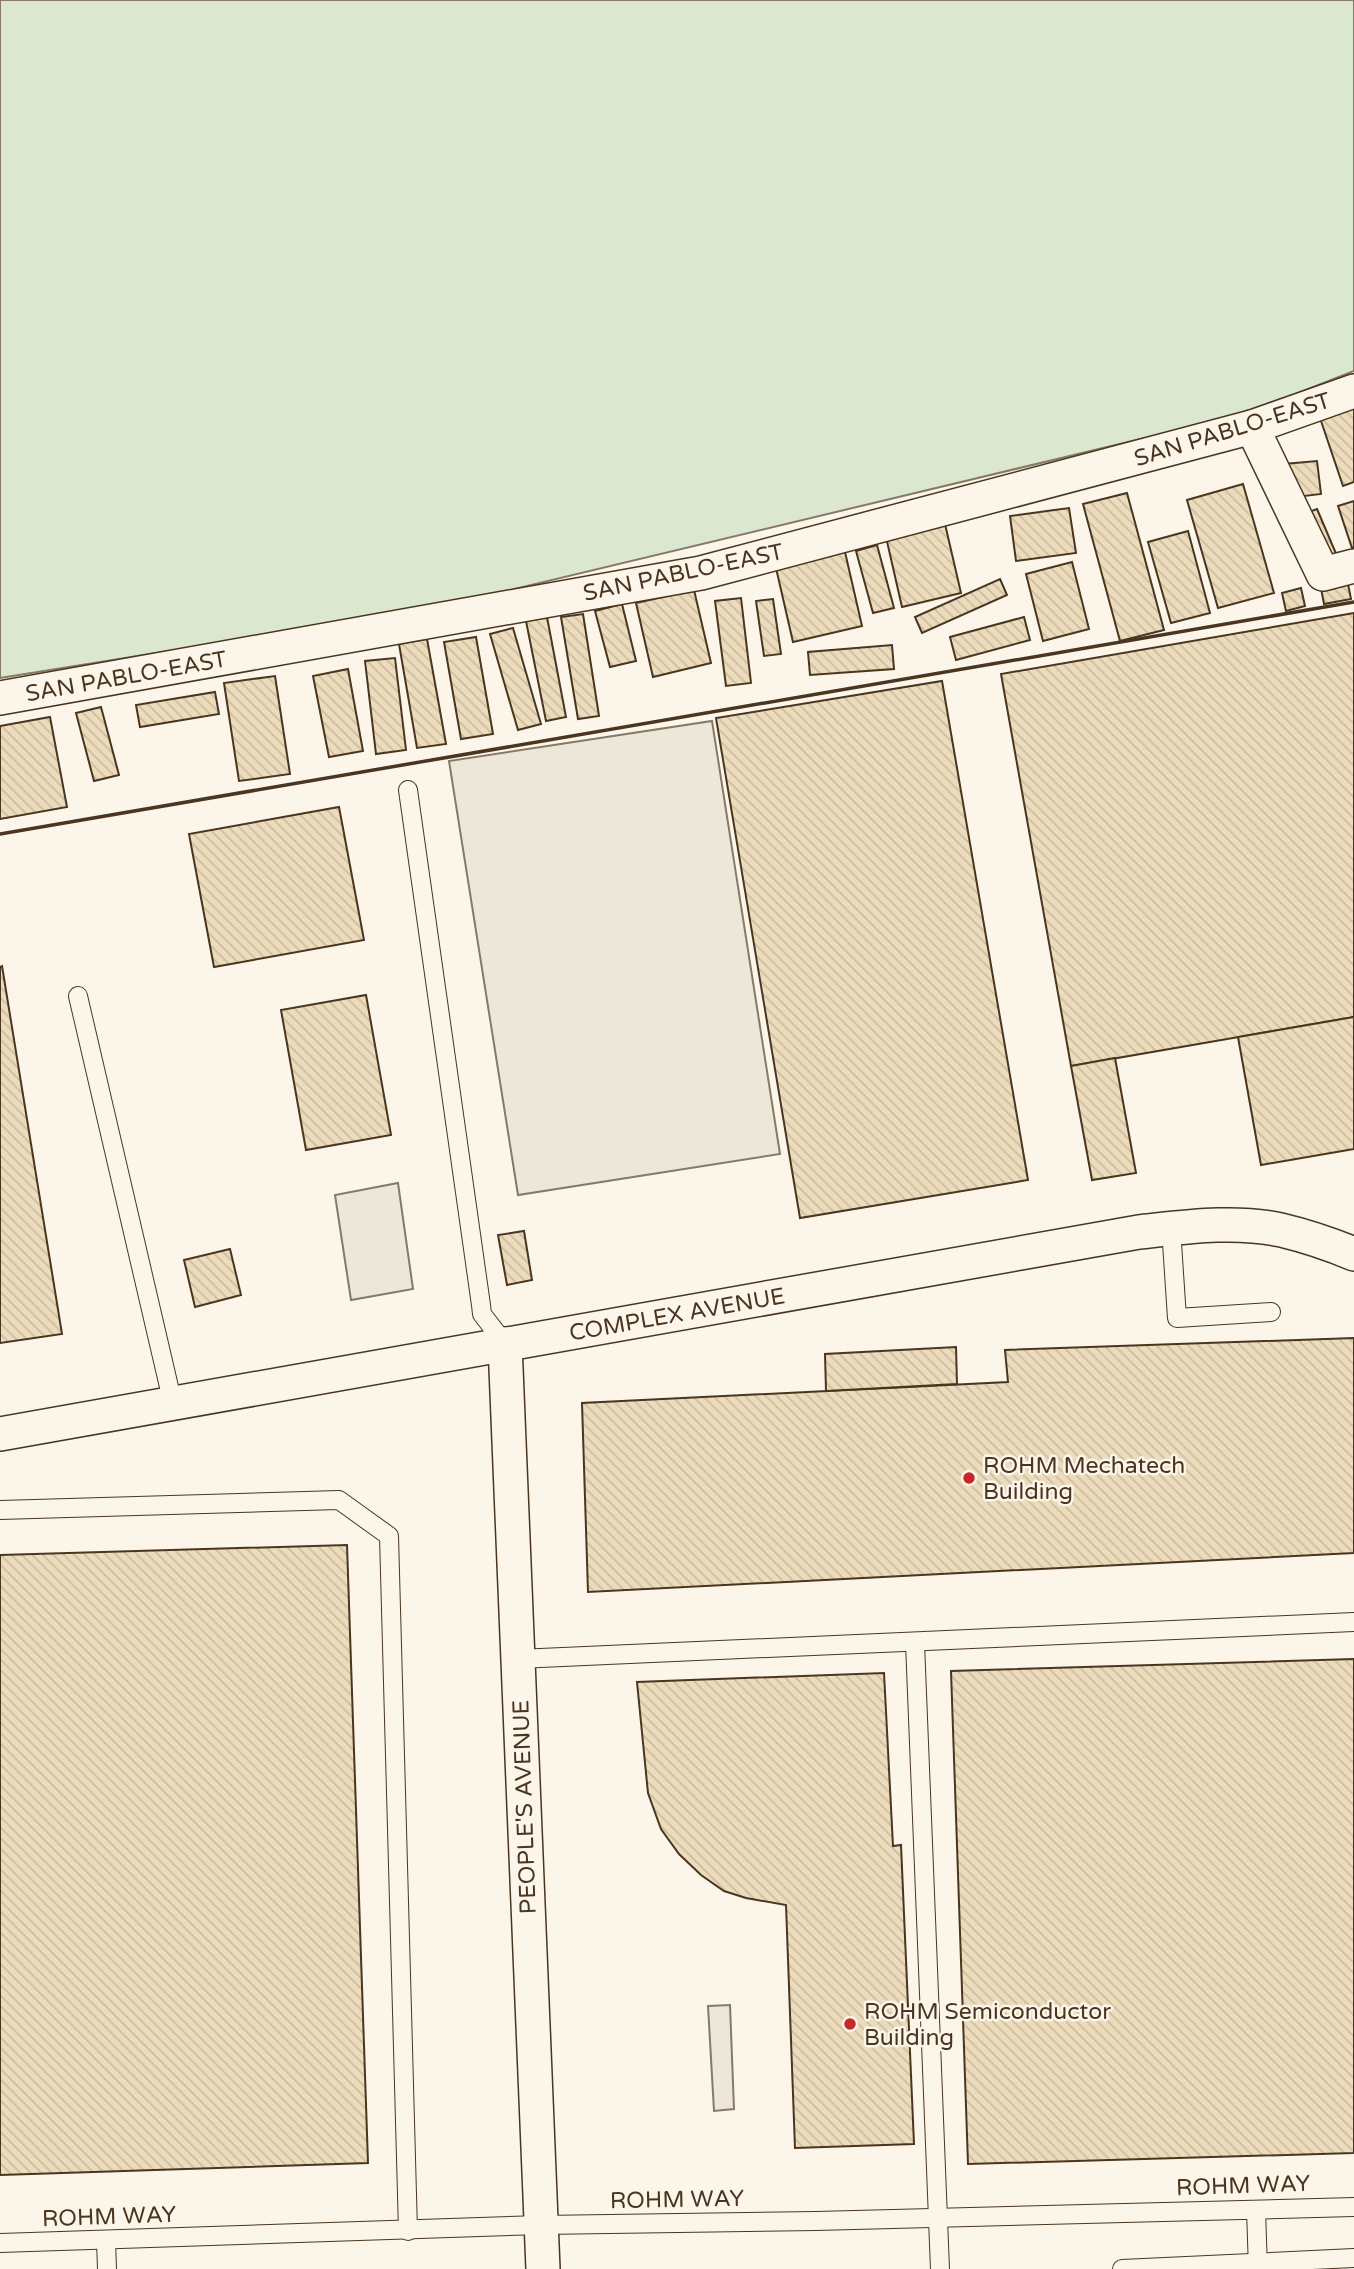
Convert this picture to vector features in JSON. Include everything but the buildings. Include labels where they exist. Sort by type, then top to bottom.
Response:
[{"type":"street","name":"SAN PABLO-EAST","points":[[0,698],[701,573],[1252,427],[1354,391]]},
{"type":"street","points":[[1252,427],[1323,574],[1354,566]]},
{"type":"street","name":"COMPLEX AVENUE","points":[[0,1434],[1139,1232],[1240,1225],[1279,1230],[1321,1241],[1354,1254]]},
{"type":"street","name":"PEOPLE'S AVENUE","points":[[505,1344],[543,2269]]},
{"type":"lane","points":[[408,790],[482,1314],[505,1344]]},
{"type":"lane","points":[[78,996],[173,1404]]},
{"type":"lane","points":[[1171,1228],[1177,1318],[1272,1312]]},
{"type":"lane","points":[[0,1510],[339,1500],[388,1536],[408,2231]]},
{"type":"lane","points":[[518,1659],[1354,1622]]},
{"type":"lane","points":[[915,1643],[940,2269]]},
{"type":"lane","name":"ROHM WAY","points":[[0,2244],[541,2225],[1354,2207]]},
{"type":"lane","points":[[1256,2210],[1258,2266]]},
{"type":"lane","points":[[106,2240],[107,2269]]},
{"type":"lane","points":[[1122,2269],[1258,2266],[1354,2258]]},
{"type":"green space","points":[[0,0],[1354,0],[1354,371],[1245,414],[431,609],[0,678]]},
{"type":"shaded area","points":[[712,721],[780,1154],[518,1195],[449,761]]},
{"type":"shaded area","points":[[398,1183],[413,1289],[351,1300],[335,1195]]},
{"type":"shaded area","points":[[730,2005],[734,2109],[714,2111],[708,2006]]},
{"type":"wall","points":[[0,834],[1354,602]]},
{"type":"place","name":"ROHM Mechatech Building","points":[[969,1478]]},
{"type":"place","name":"ROHM Semiconductor Building","points":[[850,2024]]}]
